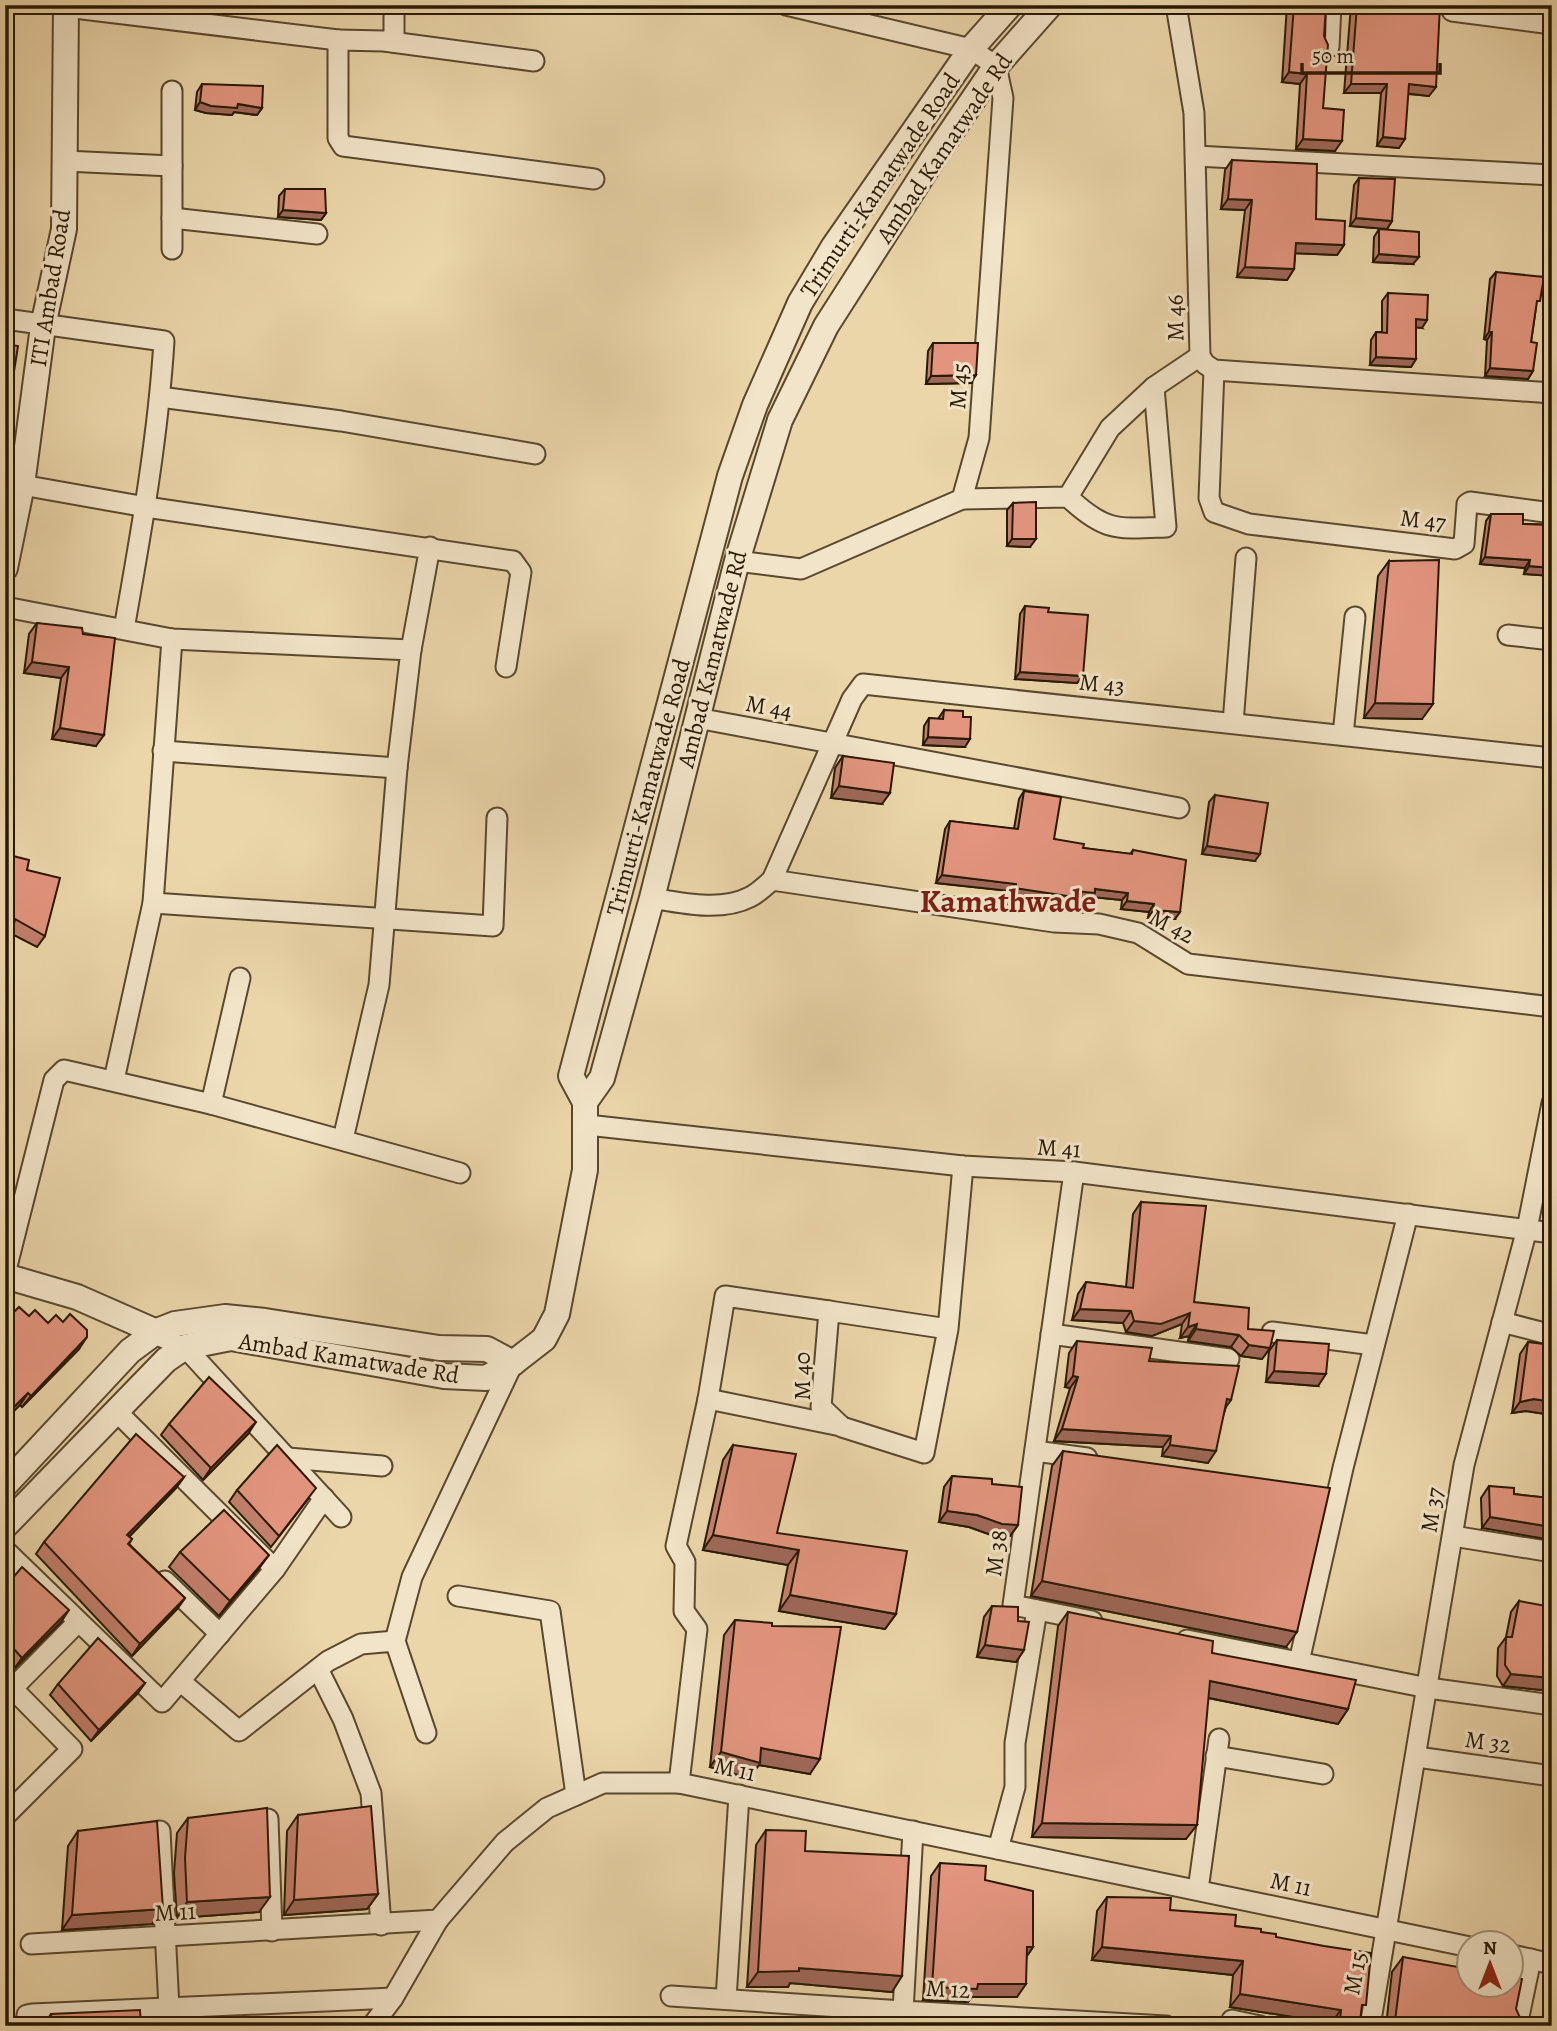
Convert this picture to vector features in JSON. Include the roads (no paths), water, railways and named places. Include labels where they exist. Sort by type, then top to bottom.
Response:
[{"type":"street","points":[[394,5],[394,42]]},
{"type":"street","points":[[786,5],[971,49],[996,66]]},
{"type":"street","name":"Trimurti-Kamatwade Road","points":[[586,1113],[571,1076],[730,476],[751,417],[783,340],[807,291],[834,246],[971,49],[1010,5]]},
{"type":"street","name":"Ambad Kamatwade Rd","points":[[5,1485],[130,1351],[157,1331],[198,1320],[225,1317],[243,1330],[444,1376],[486,1378],[513,1363],[544,1339],[557,1314],[585,1170],[586,1113],[602,1078],[652,898],[737,561],[768,454],[804,367],[845,295],[996,66],[1050,5]]},
{"type":"street","name":"M 46","points":[[1176,5],[1194,113],[1207,363],[1209,498],[1214,512],[1249,524]]},
{"type":"street","points":[[1329,47],[1331,5]]},
{"type":"street","points":[[1452,5],[1452,11],[1552,24]]},
{"type":"street","points":[[66,6],[338,40],[394,42],[534,61]]},
{"type":"street","name":"ITI Ambad Road","points":[[5,569],[22,485],[16,455],[64,229],[66,6]]},
{"type":"street","points":[[338,40],[338,138],[343,146],[594,179]]},
{"type":"street","name":"M 45","points":[[962,499],[979,438],[991,289],[1003,98],[1002,80],[996,66]]},
{"type":"street","points":[[172,91],[172,249]]},
{"type":"street","points":[[1196,156],[1552,175]]},
{"type":"street","points":[[65,160],[172,166]]},
{"type":"street","points":[[172,218],[317,234]]},
{"type":"street","points":[[5,319],[164,341],[146,507],[124,629]]},
{"type":"street","points":[[1068,497],[1110,428],[1154,387],[1207,363],[1552,393]]},
{"type":"street","points":[[737,561],[801,569],[962,499],[1068,497],[1087,516],[1115,529],[1166,527],[1154,387]]},
{"type":"street","points":[[160,397],[341,421],[534,454]]},
{"type":"street","points":[[22,485],[146,507],[513,561],[519,567],[506,667]]},
{"type":"street","name":"M 47","points":[[1249,524],[1455,549],[1464,544],[1467,504],[1471,502],[1552,513]]},
{"type":"street","points":[[343,1139],[379,985],[397,768],[411,650],[430,547]]},
{"type":"street","points":[[1233,723],[1247,558]]},
{"type":"street","points":[[5,607],[172,639],[411,650]]},
{"type":"street","points":[[1343,735],[1355,617]]},
{"type":"street","points":[[1508,635],[1552,640]]},
{"type":"street","points":[[114,1080],[153,903],[172,639]]},
{"type":"street","name":"M 43","points":[[772,880],[831,744],[857,690],[863,684],[1552,758]]},
{"type":"street","name":"M 44","points":[[697,718],[1179,808]]},
{"type":"street","points":[[163,751],[397,768]]},
{"type":"street","points":[[153,903],[494,926],[497,818]]},
{"type":"street","points":[[652,898],[696,905],[728,904],[750,898],[772,880]]},
{"type":"street","name":"M 42","points":[[772,880],[1054,922],[1099,924],[1138,933],[1188,964],[1552,1007]]},
{"type":"street","points":[[211,1104],[240,978]]},
{"type":"street","points":[[341,1517],[185,1348],[157,1331],[77,1297],[5,1275],[54,1080],[64,1070],[114,1080],[343,1139],[460,1173]]},
{"type":"street","name":"M 37","points":[[1388,1930],[1464,1465],[1527,1229],[1552,1103]]},
{"type":"street","name":"M 41","points":[[586,1113],[963,1166],[1074,1172],[1552,1233]]},
{"type":"street","name":"M 40","points":[[829,1311],[821,1406],[842,1426],[924,1453],[948,1329],[963,1166]]},
{"type":"street","name":"M 38","points":[[1074,1172],[1013,1605],[1116,1625]]},
{"type":"street","points":[[1299,1662],[1330,1492],[1374,1345],[1408,1214]]},
{"type":"street","points":[[679,1783],[697,1629],[684,1611],[685,1562],[677,1546],[708,1398],[725,1296],[948,1329]]},
{"type":"street","points":[[1502,1322],[1552,1335]]},
{"type":"street","name":"Ambad Kamatwade Rd","points":[[5,1526],[166,1360],[185,1348],[222,1339],[243,1330]]},
{"type":"street","points":[[1272,1332],[1374,1345]]},
{"type":"street","points":[[1051,1334],[1229,1359]]},
{"type":"street","points":[[426,1733],[395,1641],[412,1577],[513,1363]]},
{"type":"street","points":[[708,1398],[842,1426]]},
{"type":"street","points":[[116,1411],[275,1569]]},
{"type":"street","points":[[1035,1451],[1104,1460]]},
{"type":"street","points":[[288,1458],[382,1466]]},
{"type":"street","points":[[5,1550],[162,1702],[275,1569],[324,1498]]},
{"type":"street","points":[[1453,1536],[1552,1552]]},
{"type":"street","points":[[152,1568],[220,1634]]},
{"type":"street","points":[[458,1596],[550,1611],[576,1795]]},
{"type":"street","points":[[998,1849],[1015,1787],[1015,1743],[1037,1610]]},
{"type":"street","points":[[5,1816],[72,1749],[8,1689],[78,1622]]},
{"type":"street","points":[[1168,1636],[1428,1688],[1552,1705]]},
{"type":"street","points":[[180,1681],[239,1731],[318,1669],[361,1644],[395,1641]]},
{"type":"street","points":[[318,1669],[343,1719],[371,1793],[382,1925]]},
{"type":"street","points":[[1198,1890],[1218,1748],[1323,1774]]},
{"type":"street","name":"M 32","points":[[1417,1757],[1552,1776]]},
{"type":"street","name":"M 11","points":[[31,1944],[438,1920],[523,1826],[547,1808],[603,1783],[679,1783],[1456,1944]]},
{"type":"street","points":[[726,2000],[739,1795]]},
{"type":"street","points":[[268,1819],[272,1931]]},
{"type":"street","points":[[160,1830],[169,2008]]},
{"type":"street","name":"M 12","points":[[913,1831],[902,2019],[1166,2026]]},
{"type":"street","points":[[372,2026],[393,1998],[438,1920]]},
{"type":"street","name":"M 15","points":[[1370,2026],[1388,1930]]},
{"type":"street","points":[[1526,1958],[1552,1964]]},
{"type":"street","points":[[671,1996],[902,2019]]},
{"type":"street","points":[[26,2026],[27,2015],[32,2014],[393,1998]]},
{"type":"street","points":[[1517,2026],[1519,2000]]},
{"type":"street","points":[[1232,2020],[1260,2026]]},
{"type":"district","name":"Kamathwade","points":[[1008,901]]}]
